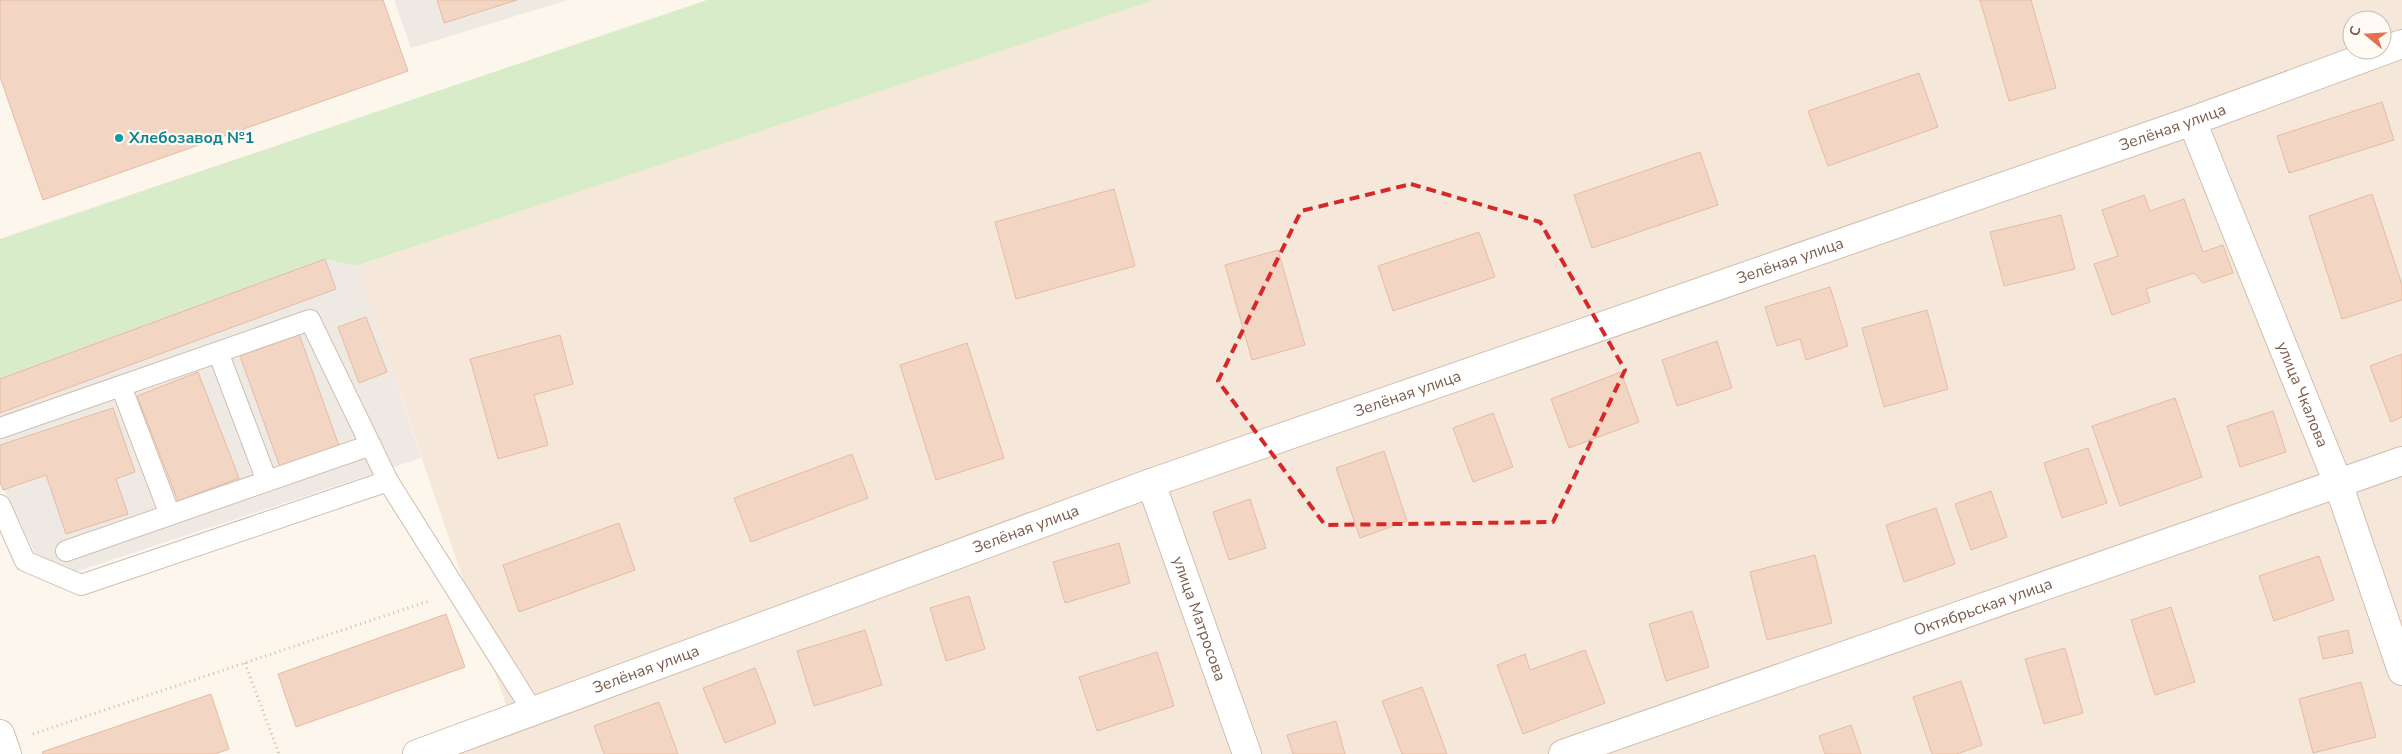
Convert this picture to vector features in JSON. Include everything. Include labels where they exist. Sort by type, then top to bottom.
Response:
[{"type":"street","name":"Зелёная улица","points":[[417,754],[1151,483],[2192,121],[2402,44]]},
{"type":"street","name":"улица Чкалова","points":[[2192,121],[2338,484],[2402,671]]},
{"type":"street","name":"Октябрьская улица","points":[[1563,754],[2402,461]]},
{"type":"street","name":"улица Матросова","points":[[1151,483],[1247,754]]},
{"type":"lane","points":[[0,428],[310,320],[388,481],[532,710]]},
{"type":"lane","points":[[218,352],[267,482]]},
{"type":"lane","points":[[121,386],[170,515]]},
{"type":"lane","points":[[66,551],[371,445]]},
{"type":"lane","points":[[0,505],[25,561],[81,585],[388,481]]},
{"type":"path","points":[[3,744],[458,591]]},
{"type":"path","points":[[245,663],[279,754]]},
{"type":"highlighted area","points":[[1411,184],[1540,222],[1625,370],[1553,522],[1325,525],[1218,381],[1301,211]]},
{"type":"shaded area","points":[[394,0],[568,0],[411,48]]},
{"type":"shaded area","points":[[1155,0],[2402,0],[2402,754],[455,754],[515,731],[356,266]]},
{"type":"shaded area","points":[[325,259],[356,266],[421,458],[72,573],[39,561],[0,482],[0,379]]},
{"type":"green space","points":[[707,0],[1155,0],[356,266],[325,259],[0,379],[0,239]]},
{"type":"building","name":"Хлебозавод №1","points":[[0,0],[383,0],[408,71],[43,200],[0,77]]},
{"type":"building","points":[[437,0],[517,0],[444,23]]},
{"type":"building","points":[[1980,0],[2031,0],[2056,88],[2009,101]]},
{"type":"building","points":[[1919,73],[1938,127],[1828,166],[1808,111]]},
{"type":"building","points":[[2382,102],[2394,140],[2289,173],[2277,136]]},
{"type":"building","points":[[1700,152],[1718,205],[1592,248],[1574,195]]},
{"type":"building","points":[[1114,189],[1135,266],[1016,299],[995,222]]},
{"type":"building","points":[[2372,194],[2402,285],[2402,300],[2342,319],[2309,216]]},
{"type":"building","points":[[2144,195],[2150,211],[2184,199],[2203,252],[2223,245],[2233,273],[2203,283],[2194,273],[2146,289],[2150,302],[2112,315],[2094,264],[2118,256],[2102,210]]},
{"type":"building","points":[[2061,215],[2075,269],[2004,286],[1990,232]]},
{"type":"building","points":[[1479,232],[1495,277],[1393,311],[1378,266]]},
{"type":"building","points":[[1278,250],[1305,345],[1252,360],[1225,265]]},
{"type":"building","points":[[325,259],[336,289],[0,413],[0,379]]},
{"type":"building","points":[[1830,287],[1848,346],[1806,360],[1800,339],[1777,346],[1765,307]]},
{"type":"building","points":[[1927,310],[1948,389],[1884,407],[1862,328]]},
{"type":"building","points":[[366,317],[387,372],[359,383],[338,327]]},
{"type":"building","points":[[299,334],[339,446],[280,467],[240,356]]},
{"type":"building","points":[[560,335],[573,384],[534,395],[548,445],[498,459],[470,359]]},
{"type":"building","points":[[1717,341],[1732,388],[1677,406],[1662,360]]},
{"type":"building","points":[[967,343],[1004,458],[936,480],[900,365]]},
{"type":"building","points":[[2402,354],[2402,417],[2391,422],[2370,366]]},
{"type":"building","points":[[198,372],[239,478],[178,501],[137,396]]},
{"type":"building","points":[[1621,372],[1639,422],[1569,448],[1551,399]]},
{"type":"building","points":[[2175,398],[2202,477],[2120,506],[2092,426]]},
{"type":"building","points":[[113,408],[135,472],[116,479],[128,514],[66,534],[46,475],[3,490],[0,482],[0,445]]},
{"type":"building","points":[[2273,411],[2286,452],[2240,467],[2227,426]]},
{"type":"building","points":[[1493,413],[1513,467],[1473,482],[1453,428]]},
{"type":"building","points":[[2088,448],[2107,503],[2062,518],[2044,463]]},
{"type":"building","points":[[1384,451],[1407,521],[1360,538],[1336,468]]},
{"type":"building","points":[[852,454],[868,498],[751,542],[734,498]]},
{"type":"building","points":[[1991,491],[2007,537],[1971,550],[1955,504]]},
{"type":"building","points":[[1250,499],[1266,548],[1229,560],[1213,512]]},
{"type":"building","points":[[1936,508],[1955,564],[1904,582],[1886,525]]},
{"type":"building","points":[[619,523],[635,570],[519,612],[503,565]]},
{"type":"building","points":[[1119,543],[1130,583],[1065,603],[1053,562]]},
{"type":"building","points":[[1815,555],[1832,623],[1767,640],[1750,572]]},
{"type":"building","points":[[2319,556],[2334,600],[2274,621],[2259,576]]},
{"type":"building","points":[[969,596],[985,649],[946,661],[930,608]]},
{"type":"building","points":[[2171,607],[2195,682],[2155,695],[2131,620]]},
{"type":"building","points":[[1692,611],[1709,667],[1666,681],[1649,624]]},
{"type":"building","points":[[446,614],[465,667],[296,727],[278,674]]},
{"type":"building","points":[[865,630],[882,685],[814,706],[797,651]]},
{"type":"building","points":[[2348,630],[2353,653],[2323,659],[2318,637]]},
{"type":"building","points":[[2065,648],[2083,713],[2044,724],[2025,659]]},
{"type":"building","points":[[1585,650],[1605,703],[1523,734],[1497,665],[1525,654],[1530,670]]},
{"type":"building","points":[[1157,652],[1174,706],[1097,731],[1079,677]]},
{"type":"building","points":[[755,668],[776,723],[725,743],[703,688]]},
{"type":"building","points":[[1961,681],[1982,745],[1957,754],[1932,754],[1913,697]]},
{"type":"building","points":[[2361,682],[2376,737],[2313,753],[2299,699]]},
{"type":"building","points":[[1422,687],[1447,754],[1402,754],[1382,701]]},
{"type":"building","points":[[211,694],[229,749],[215,754],[43,754],[42,752]]},
{"type":"building","points":[[659,702],[678,754],[604,754],[594,726]]},
{"type":"building","points":[[1336,721],[1345,754],[1293,754],[1287,735]]},
{"type":"building","points":[[1851,725],[1861,754],[1825,754],[1819,736]]},
{"type":"place","name":"Хлебозавод №1","points":[[119,138]]}]
